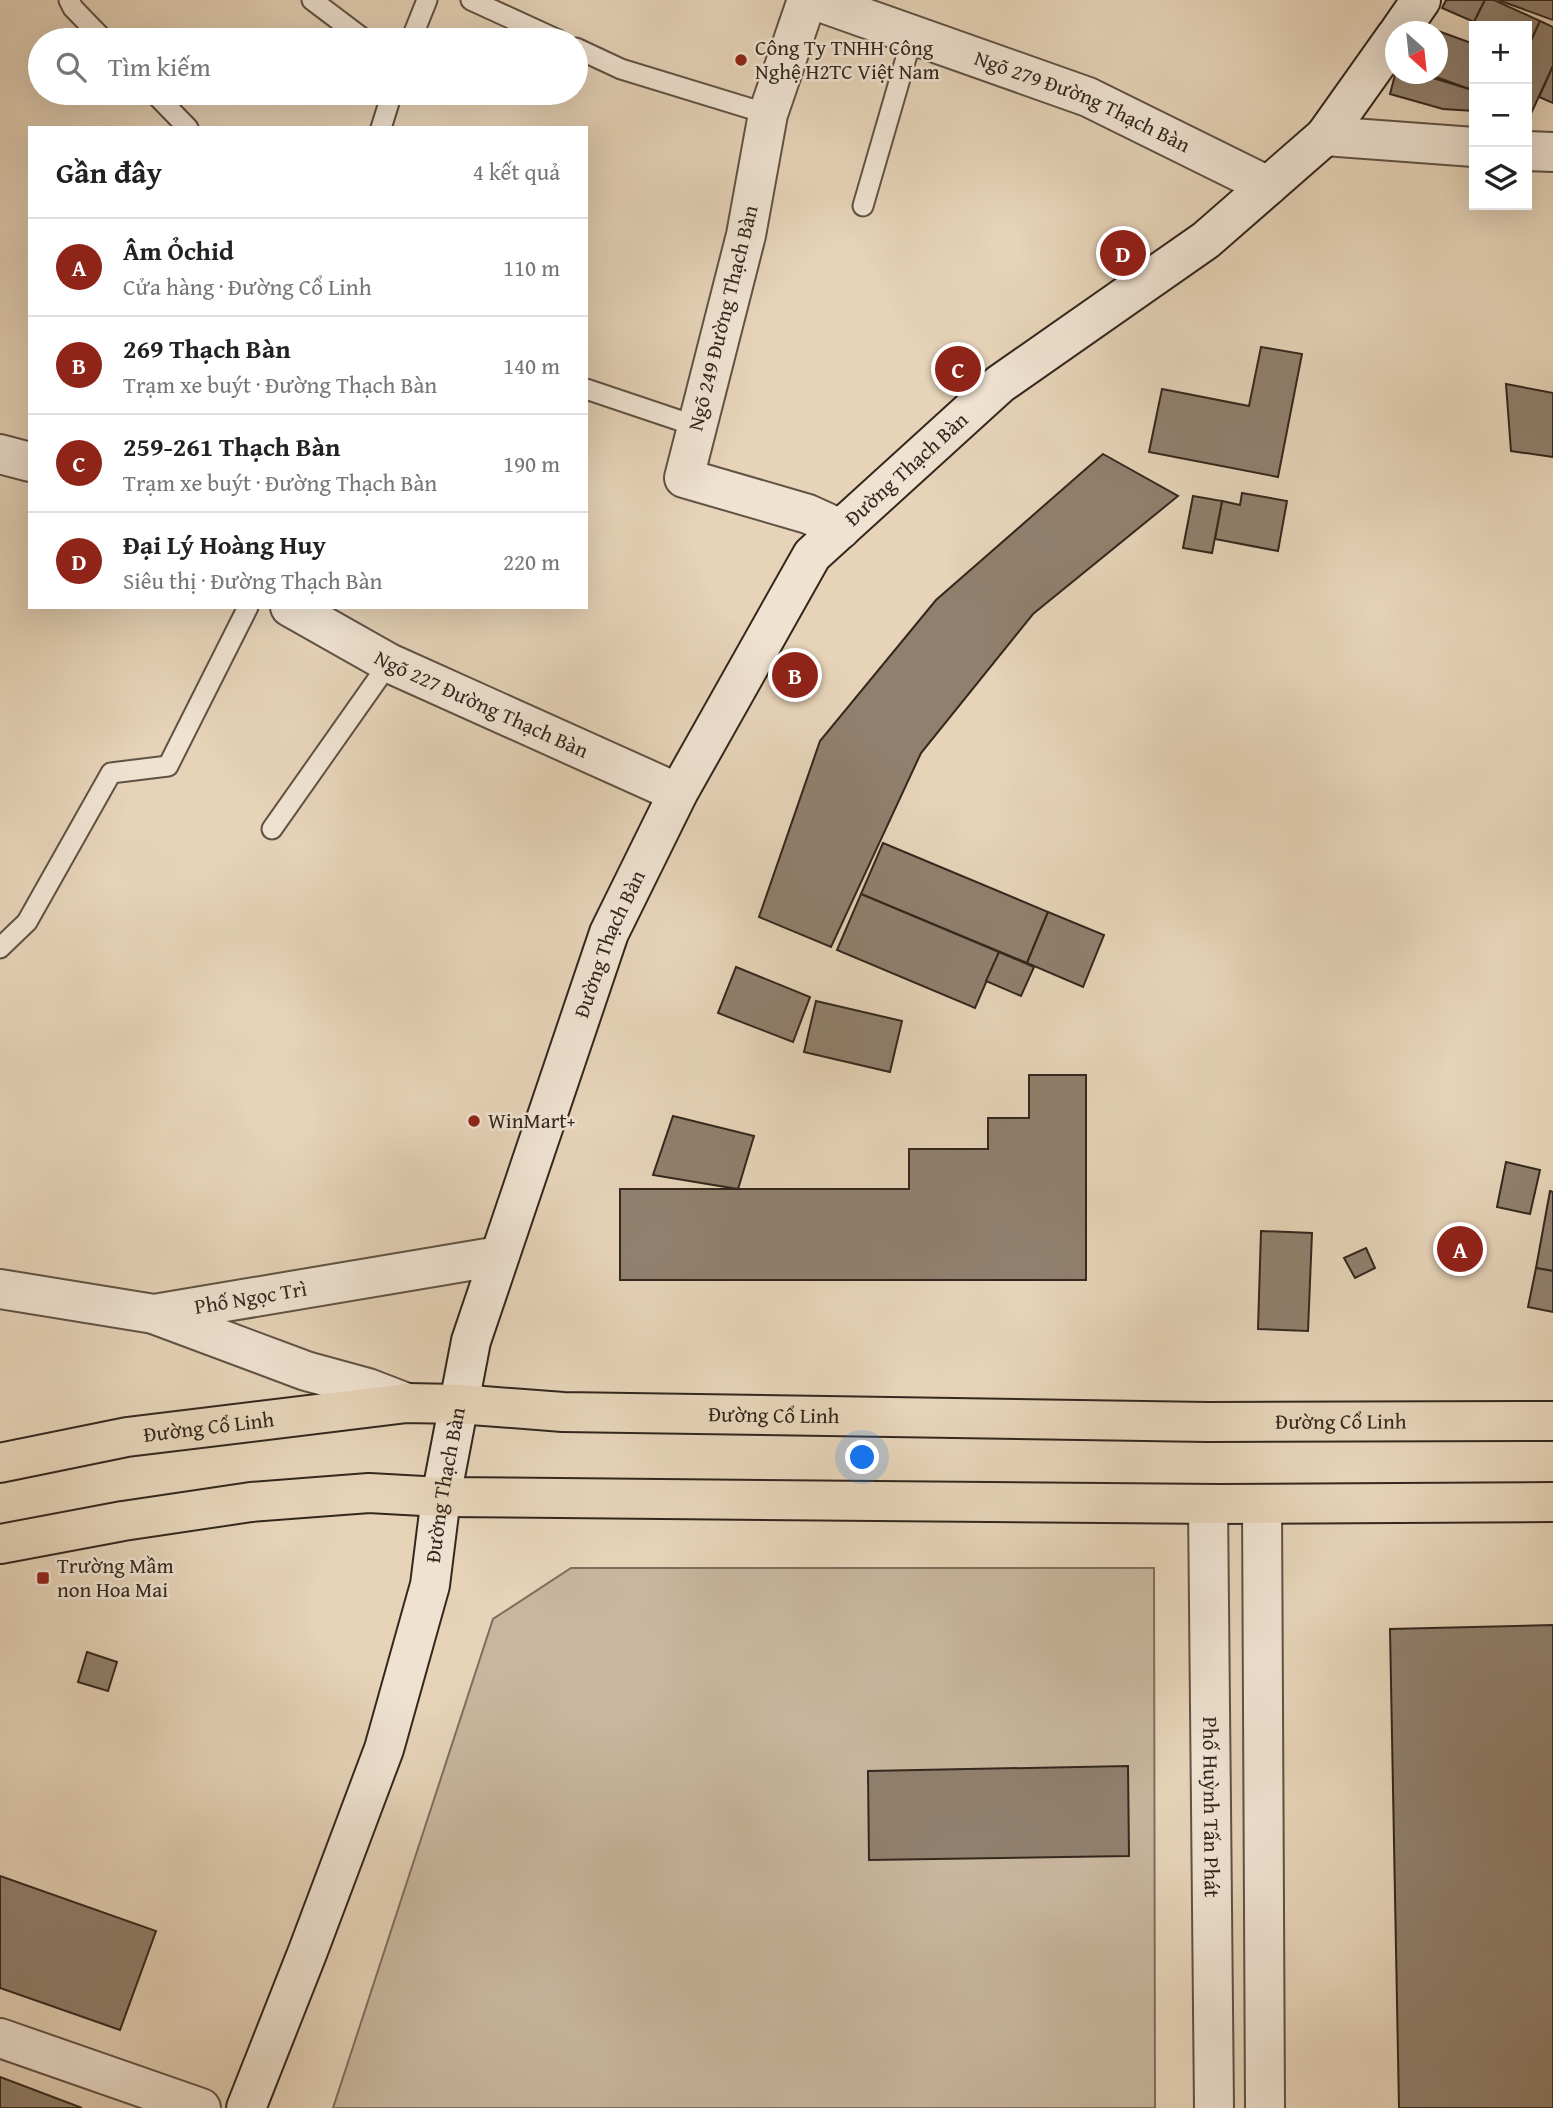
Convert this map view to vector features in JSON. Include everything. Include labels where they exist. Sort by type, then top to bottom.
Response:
[{"type":"main road","name":"Đường Cổ Linh","points":[[0,1464],[127,1437],[407,1404],[458,1404],[563,1412],[1235,1422],[1553,1421]]},
{"type":"main road","points":[[0,1544],[123,1521],[251,1502],[369,1493],[441,1497],[1209,1504],[1553,1502]]},
{"type":"street","name":"Ngõ 249 Đường Thạch Bàn","points":[[807,0],[768,114],[746,235],[684,478],[808,514],[841,529]]},
{"type":"street","name":"Ngõ 279 Đường Thạch Bàn","points":[[814,0],[1088,97],[1268,186]]},
{"type":"street","points":[[1407,21],[1421,0]]},
{"type":"street","name":"Đường Thạch Bàn","points":[[246,2108],[384,1749],[430,1586],[441,1497],[471,1341],[609,933],[678,793],[812,555],[1000,384],[1206,240],[1325,136],[1385,50]]},
{"type":"street","points":[[1325,136],[1469,147]]},
{"type":"street","points":[[1532,150],[1553,152]]},
{"type":"street","points":[[0,454],[28,461]]},
{"type":"street","name":"Ngõ 227 Đường Thạch Bàn","points":[[294,609],[388,663],[678,793]]},
{"type":"street","name":"Phố Ngọc Trì","points":[[0,1289],[154,1314],[499,1256]]},
{"type":"street","points":[[154,1314],[306,1371],[368,1388],[407,1404]]},
{"type":"street","name":"Phố Huỳnh Tấn Phát","points":[[1209,1504],[1214,2108]]},
{"type":"street","points":[[1262,1504],[1265,2108]]},
{"type":"street","points":[[0,2038],[201,2108]]},
{"type":"lane","points":[[69,0],[92,28]]},
{"type":"lane","points":[[312,0],[349,28]]},
{"type":"lane","points":[[416,28],[427,0]]},
{"type":"lane","points":[[471,0],[532,28]]},
{"type":"lane","points":[[863,206],[913,34]]},
{"type":"lane","points":[[588,54],[621,69],[768,114]]},
{"type":"lane","points":[[166,105],[186,126]]},
{"type":"lane","points":[[382,126],[388,105]]},
{"type":"lane","points":[[588,390],[696,426]]},
{"type":"lane","points":[[0,948],[27,922],[111,773],[168,766],[247,609]]},
{"type":"lane","points":[[272,829],[388,663]]},
{"type":"shaded area","points":[[571,1568],[1154,1568],[1155,2108],[333,2108],[493,1619]]},
{"type":"building","points":[[1446,0],[1485,0],[1474,21],[1442,8]]},
{"type":"building","points":[[1485,0],[1494,0],[1540,21],[1532,38],[1532,21],[1474,21]]},
{"type":"building","points":[[1498,0],[1553,0],[1553,20]]},
{"type":"building","points":[[1540,21],[1553,27],[1553,66],[1532,112],[1532,84],[1532,39]]},
{"type":"building","points":[[1448,35],[1469,42],[1469,89],[1448,81]]},
{"type":"building","points":[[1553,66],[1553,103],[1539,97]]},
{"type":"building","points":[[1448,83],[1469,89],[1469,111],[1443,109],[1390,94],[1393,84]]},
{"type":"building","points":[[1261,347],[1302,354],[1278,477],[1149,452],[1162,389],[1249,406]]},
{"type":"building","points":[[1506,384],[1553,393],[1553,457],[1511,451]]},
{"type":"building","points":[[1103,454],[1178,496],[1033,614],[921,753],[831,947],[759,917],[820,741],[936,600]]},
{"type":"building","points":[[1242,493],[1287,501],[1278,551],[1215,539],[1222,501],[1240,505]]},
{"type":"building","points":[[1193,496],[1222,501],[1212,553],[1183,548]]},
{"type":"building","points":[[883,843],[1048,912],[1027,963],[861,894]]},
{"type":"building","points":[[861,894],[999,952],[975,1008],[837,950]]},
{"type":"building","points":[[1048,912],[1104,935],[1083,987],[1027,963]]},
{"type":"building","points":[[999,952],[1034,967],[1021,996],[986,981]]},
{"type":"building","points":[[736,967],[810,997],[793,1042],[718,1013]]},
{"type":"building","points":[[816,1001],[902,1021],[890,1072],[804,1052]]},
{"type":"building","points":[[1029,1075],[1086,1075],[1086,1280],[620,1280],[620,1189],[909,1189],[909,1149],[988,1149],[988,1118],[1029,1118]]},
{"type":"building","points":[[673,1116],[754,1136],[738,1189],[653,1175]]},
{"type":"building","points":[[1506,1162],[1540,1170],[1530,1214],[1497,1207]]},
{"type":"building","points":[[1550,1191],[1553,1192],[1553,1271],[1536,1268]]},
{"type":"building","points":[[1261,1231],[1312,1233],[1308,1331],[1258,1329]]},
{"type":"building","points":[[1366,1248],[1375,1268],[1355,1278],[1344,1258]]},
{"type":"building","points":[[1536,1268],[1553,1271],[1553,1312],[1528,1307]]},
{"type":"building","points":[[1553,1625],[1553,2108],[1399,2108],[1390,1629]]},
{"type":"building","points":[[87,1652],[117,1662],[108,1691],[78,1682]]},
{"type":"building","points":[[1128,1766],[1129,1856],[869,1860],[868,1771]]},
{"type":"building","points":[[0,1876],[156,1931],[120,2030],[0,1988]]},
{"type":"building","points":[[0,2077],[82,2108],[0,2108]]},
{"type":"place","name":"Công Ty TNHH Công Nghệ H2TC Việt Nam","points":[[741,60]]},
{"type":"place","name":"Đại Lý Hoàng Huy","points":[[1123,253]]},
{"type":"place","name":"259-261 Thạch Bàn","points":[[958,369]]},
{"type":"place","name":"269 Thạch Bàn","points":[[795,675]]},
{"type":"place","name":"WinMart+","points":[[474,1121]]},
{"type":"place","name":"Âm Ỏchid","points":[[1460,1249]]},
{"type":"place","name":"Trường Mầm non Hoa Mai","points":[[43,1578]]}]
